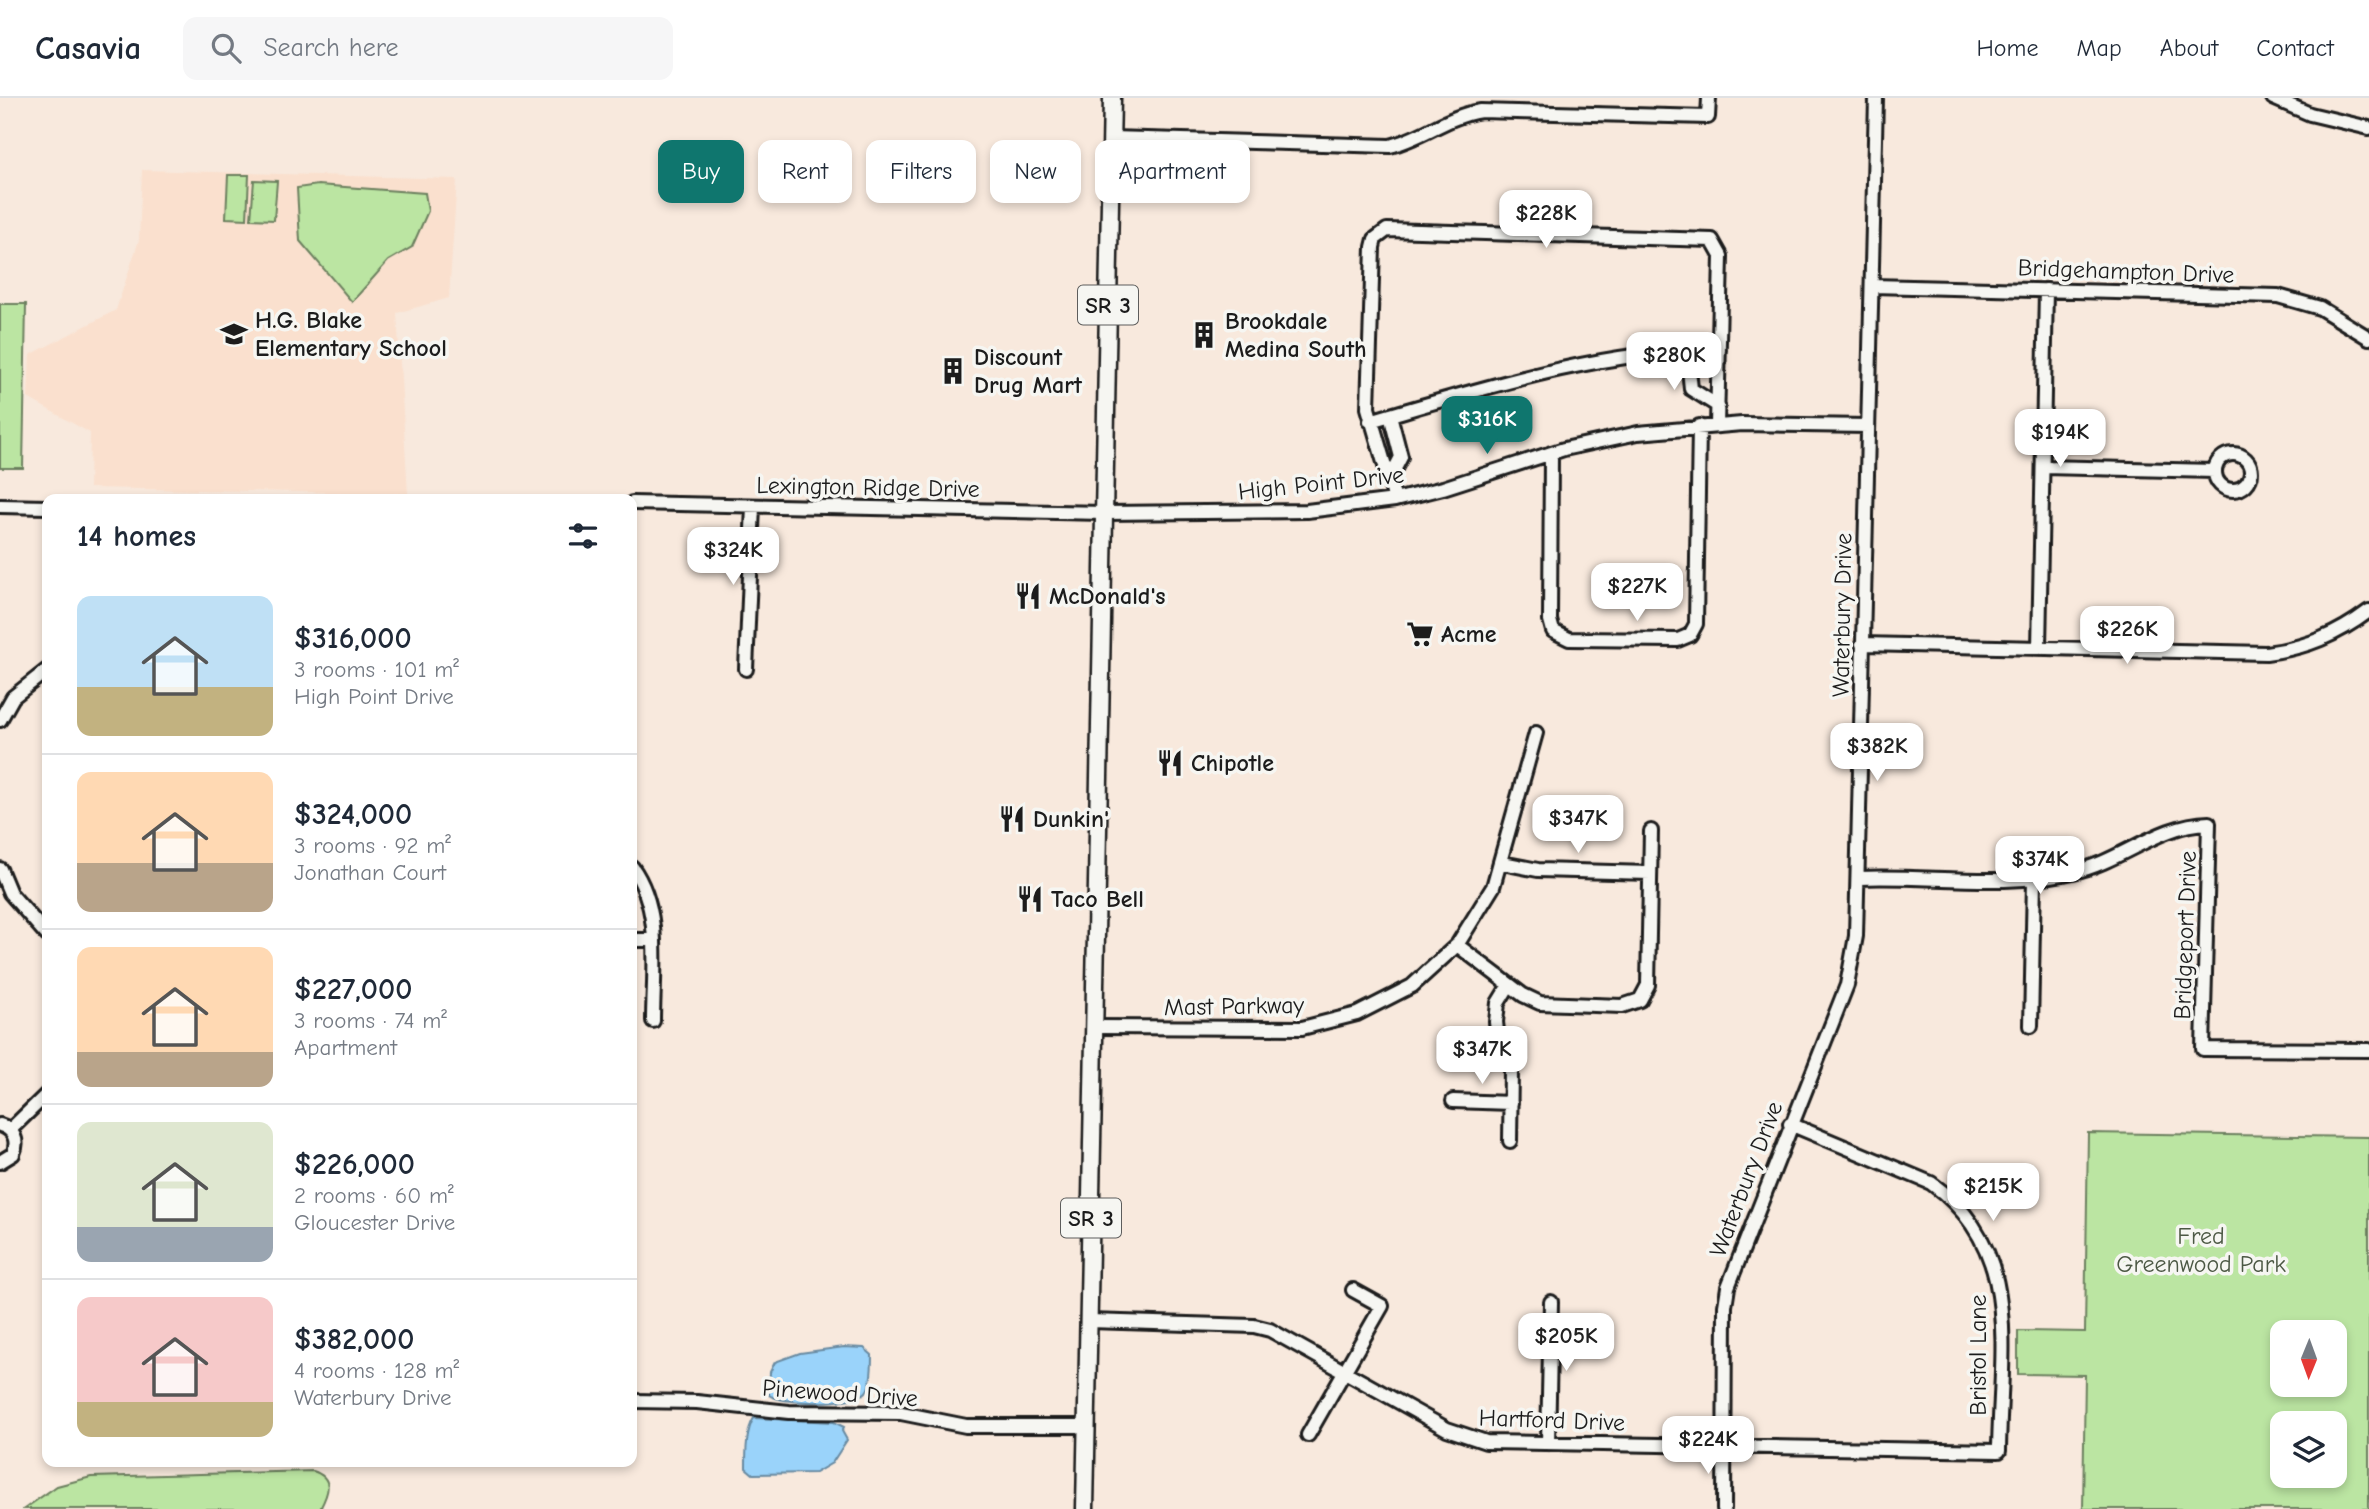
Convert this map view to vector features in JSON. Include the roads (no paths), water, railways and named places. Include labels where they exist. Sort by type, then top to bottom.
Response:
[{"type":"main road","name":"SR 3","points":[[1085,1509],[1112,98]]},
{"type":"street","points":[[1111,138],[1390,146],[1422,135],[1466,113],[1496,104],[1708,117],[1709,98]]},
{"type":"street","name":"Waterbury Drive","points":[[1724,1509],[1725,1306],[1728,1287],[1847,985],[1856,936],[1876,98]]},
{"type":"street","points":[[2273,98],[2311,114],[2369,128]]},
{"type":"street","points":[[1395,500],[1370,421],[1373,247],[1376,239],[1387,230],[1706,237],[1717,244],[1721,256],[1717,425]]},
{"type":"street","name":"Bridgehampton Drive","points":[[1872,286],[2278,296],[2320,308],[2369,338]]},
{"type":"street","points":[[2039,648],[2046,290]]},
{"type":"street","points":[[1687,349],[1691,389],[1718,406]]},
{"type":"street","points":[[1370,421],[1568,369],[1687,349],[1719,350]]},
{"type":"street","points":[[1389,480],[1401,457],[1390,415]]},
{"type":"street","name":"High Point Drive","points":[[1104,513],[1256,513],[1395,500],[1443,488],[1551,453],[1638,433],[1717,425],[1868,426]]},
{"type":"street","points":[[1551,453],[1552,629],[1565,638],[1678,640],[1690,635],[1696,624],[1699,426]]},
{"type":"street","points":[[2043,467],[2215,471]]},
{"type":"street","name":"Lexington Ridge Drive","points":[[637,503],[1104,513]]},
{"type":"street","points":[[0,506],[42,507]]},
{"type":"street","points":[[746,669],[752,506]]},
{"type":"street","points":[[1863,644],[2266,653],[2299,647],[2330,636],[2369,611]]},
{"type":"street","points":[[0,720],[13,697],[42,674]]},
{"type":"street","name":"Mast Parkway","points":[[1095,1027],[1272,1030],[1329,1023],[1373,1008],[1402,993],[1422,979],[1457,945],[1481,911],[1502,863],[1536,733]]},
{"type":"street","name":"Bridgeport Drive","points":[[2034,880],[2094,866],[2141,841],[2172,829],[2209,823],[2203,1049],[2369,1050]]},
{"type":"street","points":[[1457,945],[1531,1000],[1548,1004],[1622,1006],[1640,1000],[1648,985],[1651,831]]},
{"type":"street","points":[[1502,863],[1538,870],[1650,873]]},
{"type":"street","points":[[0,870],[5,897],[42,930]]},
{"type":"street","points":[[637,877],[650,904],[654,940],[653,1021]]},
{"type":"street","points":[[1859,878],[2034,880],[2031,1026]]},
{"type":"street","points":[[637,940],[654,940]]},
{"type":"street","points":[[1509,985],[1498,1003],[1496,1022],[1498,1040],[1511,1070],[1510,1141]]},
{"type":"street","points":[[0,1162],[8,1159],[15,1148],[5,1127],[42,1098]]},
{"type":"street","points":[[1453,1101],[1511,1103]]},
{"type":"street","name":"Bristol Lane","points":[[1790,1124],[1931,1183],[1947,1195],[1975,1225],[1993,1261],[2000,1301],[1999,1451]]},
{"type":"street","points":[[1308,1435],[1382,1306],[1353,1290]]},
{"type":"street","points":[[1548,1443],[1551,1301]]},
{"type":"street","name":"Hartford Drive","points":[[1089,1321],[1254,1326],[1285,1336],[1469,1438],[1548,1443],[1999,1451]]},
{"type":"street","name":"Pinewood Drive","points":[[637,1401],[697,1402],[789,1412],[901,1413],[966,1426],[1087,1426]]},
{"type":"water","points":[[844,1347],[864,1348],[872,1355],[871,1380],[866,1392],[848,1399],[818,1402],[788,1401],[769,1395],[770,1372],[775,1362],[800,1353]]},
{"type":"water","points":[[754,1418],[834,1422],[844,1427],[842,1431],[847,1440],[832,1463],[815,1473],[753,1474],[746,1468],[746,1455],[748,1435]]},
{"type":"place","name":"H.G. Blake Elementary School","points":[[234,334]]},
{"type":"place","name":"Brookdale Medina South","points":[[1204,335]]},
{"type":"place","name":"Discount Drug Mart","points":[[953,371]]},
{"type":"place","name":"McDonald's","points":[[1028,596]]},
{"type":"place","name":"Acme","points":[[1420,634]]},
{"type":"place","name":"Chipotle","points":[[1170,763]]},
{"type":"place","name":"Dunkin'","points":[[1012,819]]},
{"type":"place","name":"Taco Bell","points":[[1030,899]]},
{"type":"park label","name":"Fred Greenwood Park","points":[[2201,1250]]}]
